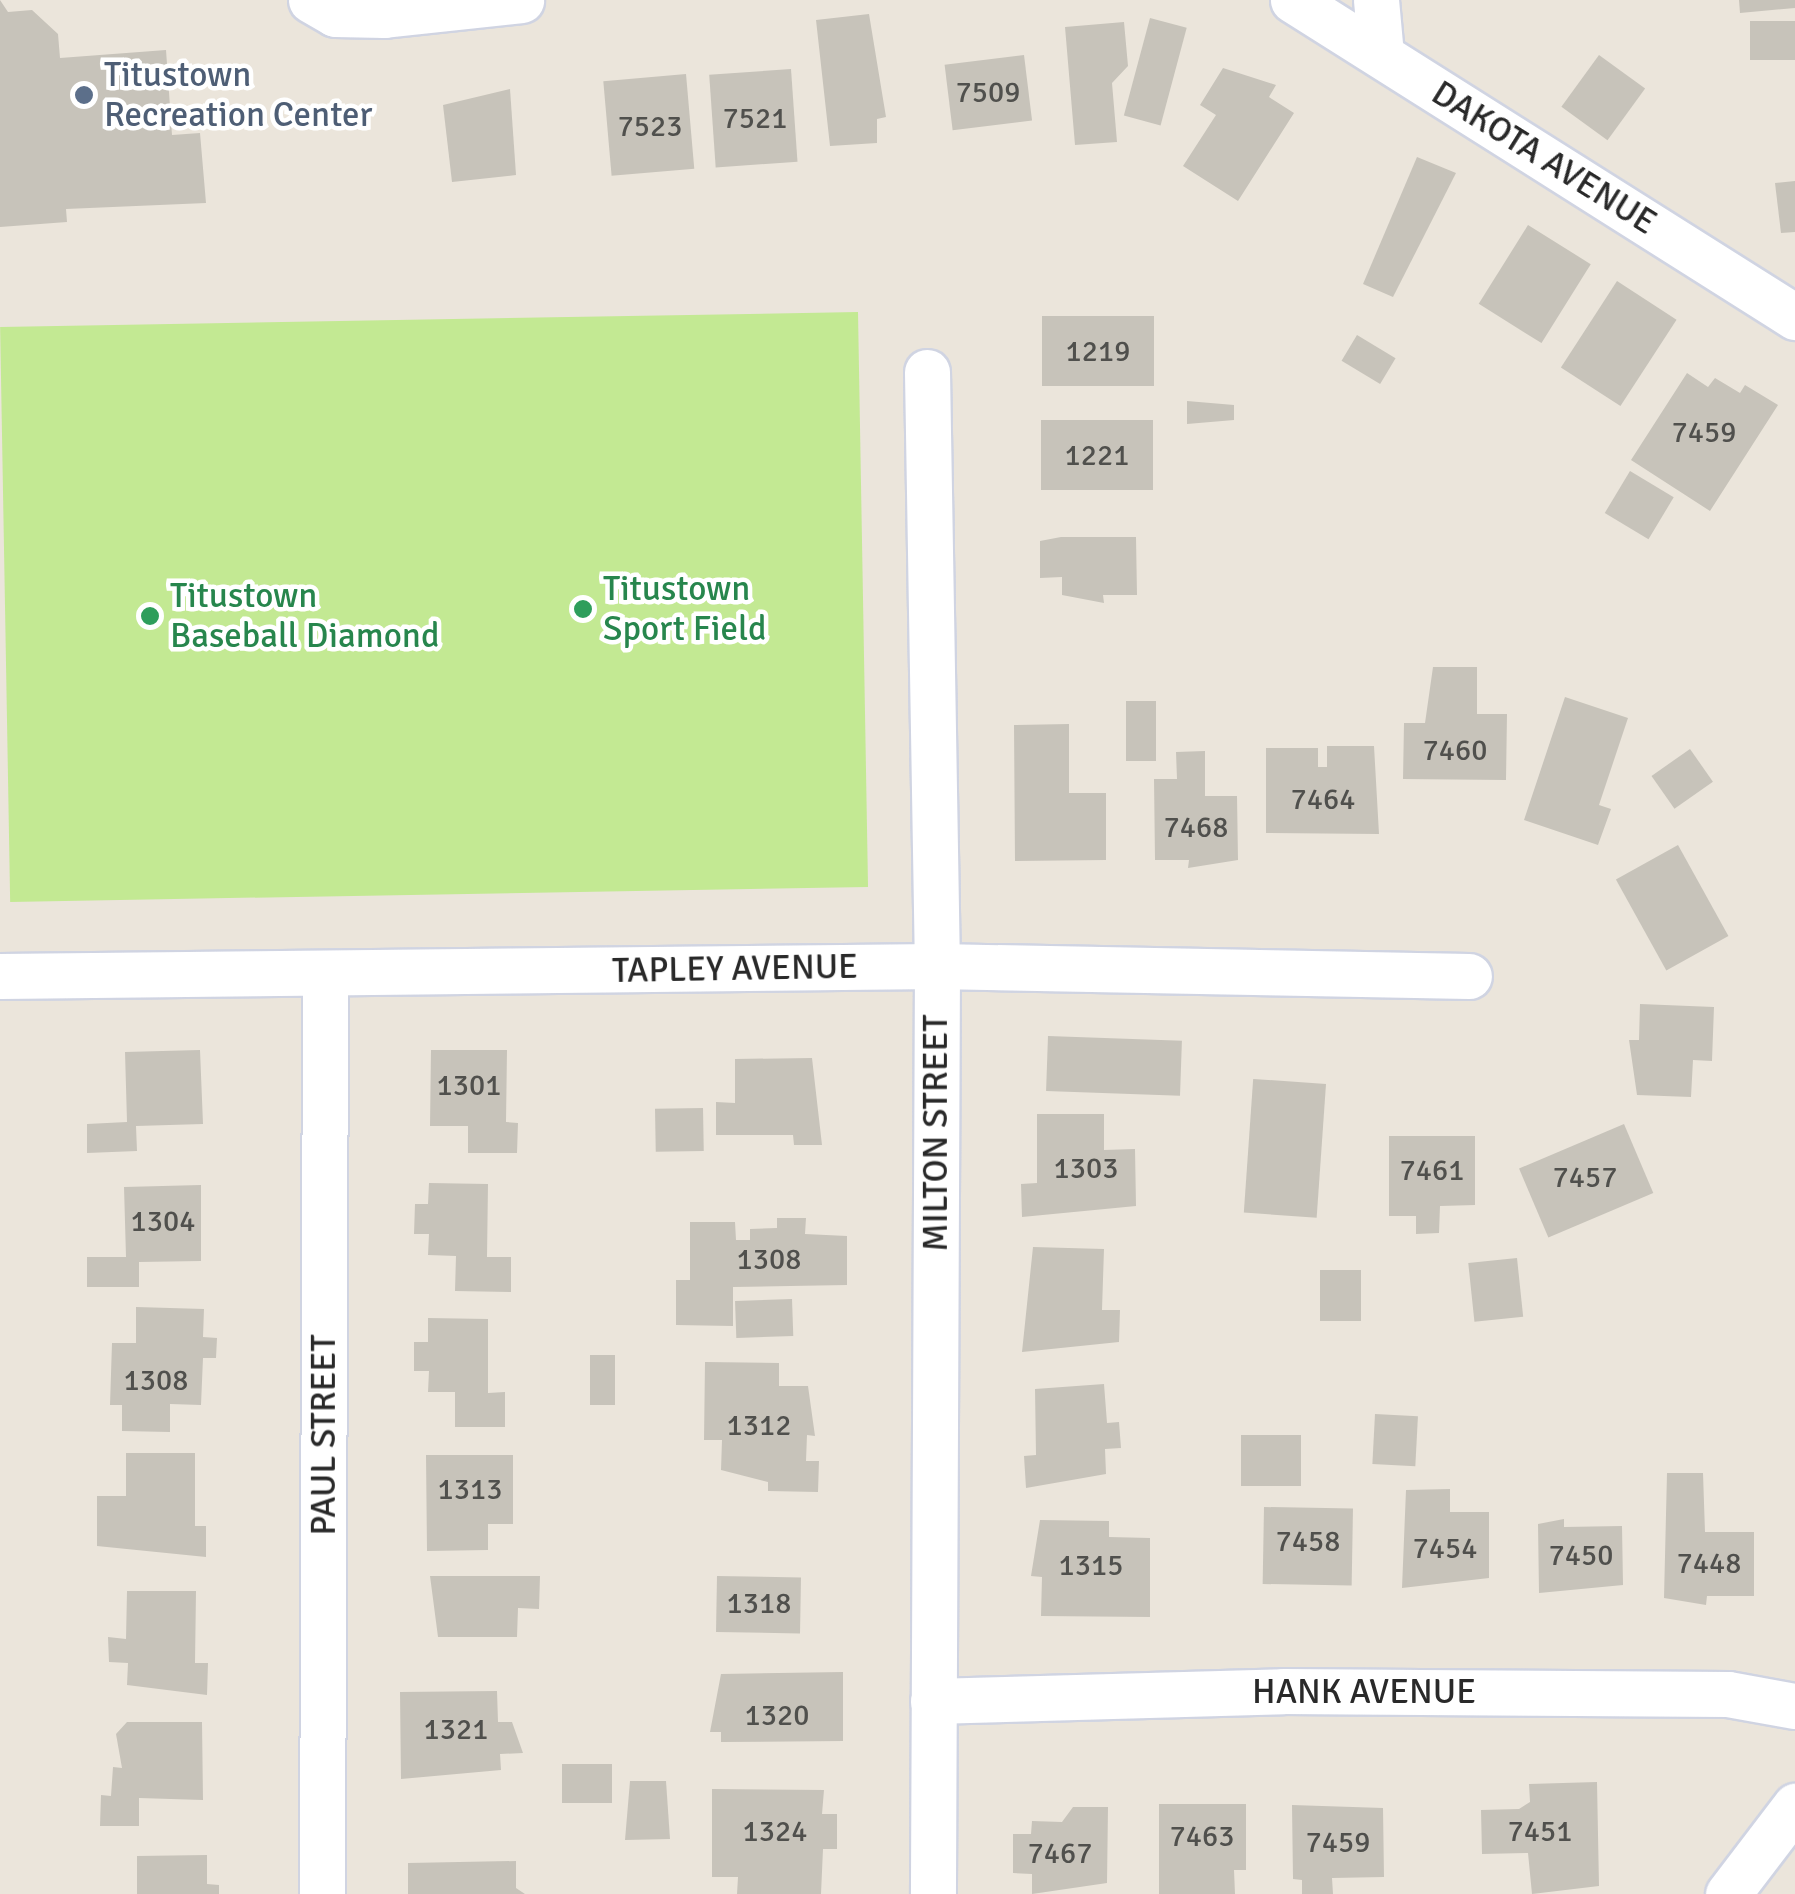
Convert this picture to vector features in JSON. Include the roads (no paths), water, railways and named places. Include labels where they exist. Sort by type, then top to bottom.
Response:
[{"type":"street","points":[[311,0],[335,14],[384,15],[521,0]]},
{"type":"street","name":"DAKOTA AVENUE","points":[[1293,0],[1795,318]]},
{"type":"street","points":[[1376,0],[1381,55]]},
{"type":"street","name":"MILTON STREET","points":[[927,372],[937,966],[933,1894]]},
{"type":"street","name":"TAPLEY AVENUE","points":[[0,976],[325,977],[937,966],[1469,976]]},
{"type":"street","name":"PAUL STREET","points":[[322,1894],[325,977]]},
{"type":"street","name":"HANK AVENUE","points":[[933,1701],[1283,1691],[1728,1694],[1795,1706]]},
{"type":"street","points":[[1728,1894],[1795,1806]]},
{"type":"place","name":"Titustown Recreation Center","points":[[84,95]]},
{"type":"place","name":"Titustown Sport Field","points":[[583,609]]},
{"type":"place","name":"Titustown Baseball Diamond","points":[[150,616]]}]
